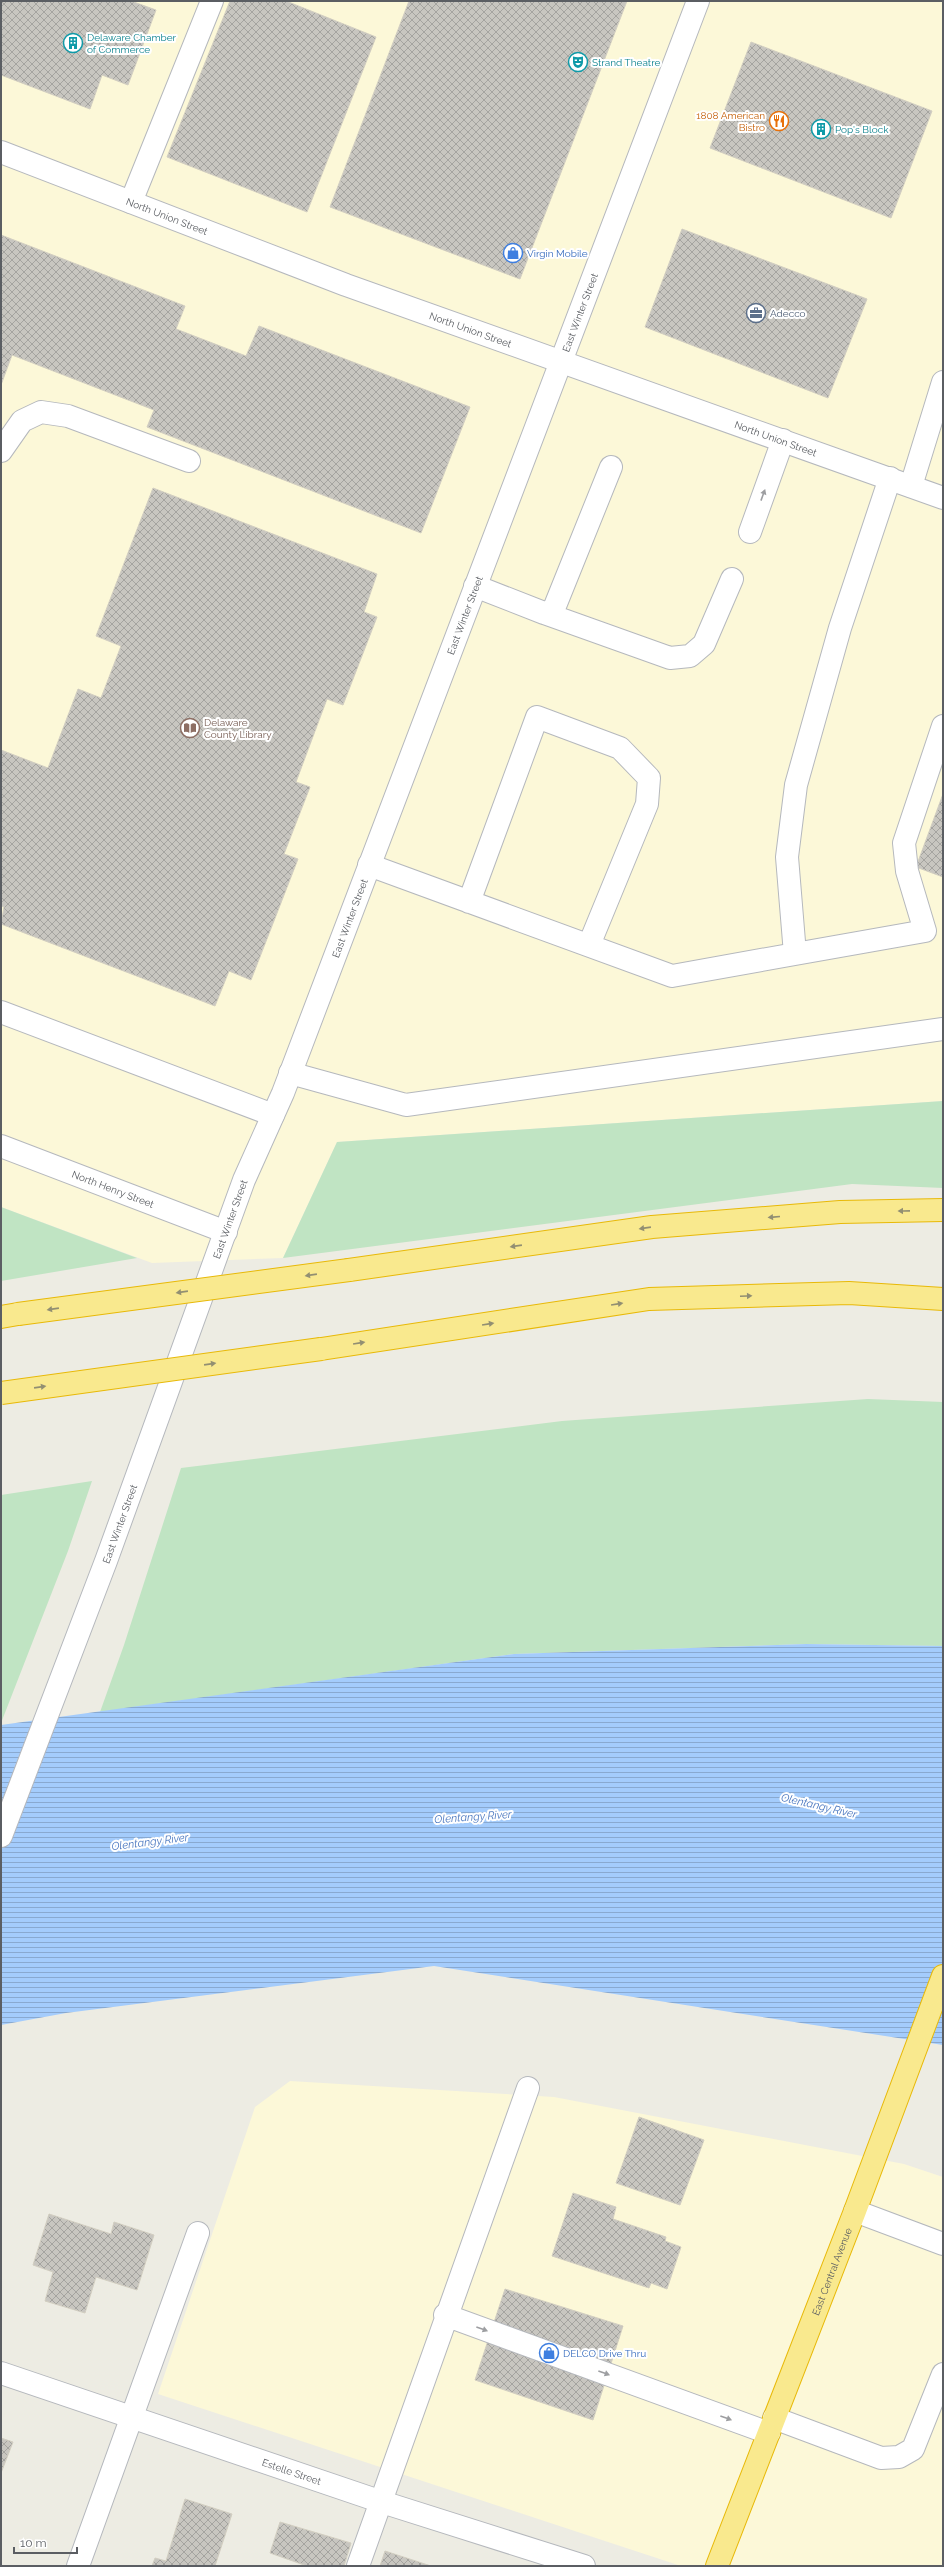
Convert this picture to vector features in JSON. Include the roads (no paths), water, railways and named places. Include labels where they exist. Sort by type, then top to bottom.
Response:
[{"type":"highway","points":[[9,1316],[652,1227],[840,1212],[943,1210]]},
{"type":"highway","points":[[1,1393],[321,1349],[649,1299],[850,1293],[943,1299]]},
{"type":"highway","name":"East Central Avenue","points":[[718,2566],[855,2211],[943,1976]]},
{"type":"street","points":[[131,202],[212,1]]},
{"type":"street","name":"East Winter Street","points":[[1,1836],[90,1605],[244,1180],[290,1073],[698,1]]},
{"type":"street","name":"North Union Street","points":[[1,152],[346,285],[943,498]]},
{"type":"street","points":[[911,486],[943,382]]},
{"type":"street","points":[[1,451],[22,421],[41,412],[68,416],[189,461]]},
{"type":"street","points":[[750,532],[783,440]]},
{"type":"street","points":[[544,613],[553,611],[611,467]]},
{"type":"street","points":[[794,954],[787,857],[796,786],[840,628],[890,478]]},
{"type":"street","points":[[475,586],[544,613],[670,658],[690,656],[704,644],[732,579]]},
{"type":"street","points":[[469,902],[537,718],[620,748],[649,778],[647,804],[589,946]]},
{"type":"street","points":[[369,865],[672,976],[925,931],[907,871],[904,843],[943,726]]},
{"type":"street","points":[[1,1012],[273,1115]]},
{"type":"street","points":[[290,1073],[406,1105],[943,1029]]},
{"type":"street","name":"North Henry Street","points":[[1,1146],[226,1232]]},
{"type":"street","points":[[358,2566],[382,2502],[445,2316],[528,2088]]},
{"type":"street","points":[[855,2211],[943,2244]]},
{"type":"street","points":[[78,2566],[133,2418],[198,2232]]},
{"type":"street","points":[[445,2316],[772,2426],[881,2458],[899,2457],[913,2449],[943,2374]]},
{"type":"street","name":"Estelle Street","points":[[1,2373],[382,2502],[584,2566]]},
{"type":"water","name":"Olentangy River","points":[[806,1644],[943,1646],[943,2045],[434,1966],[66,2013],[1,2025],[1,1725],[514,1654]]},
{"type":"place","name":"Delaware Chamber of Commerce","points":[[73,43]]},
{"type":"place","name":"Strand Theatre","points":[[578,62]]},
{"type":"place","name":"1808 American Bistro","points":[[779,121]]},
{"type":"place","name":"Pop's Block","points":[[821,129]]},
{"type":"place","name":"Virgin Mobile","points":[[513,253]]},
{"type":"place","name":"Adecco","points":[[756,313]]},
{"type":"place","name":"Delaware County Library","points":[[190,728]]},
{"type":"place","name":"DELCO Drive Thru","points":[[549,2353]]}]
